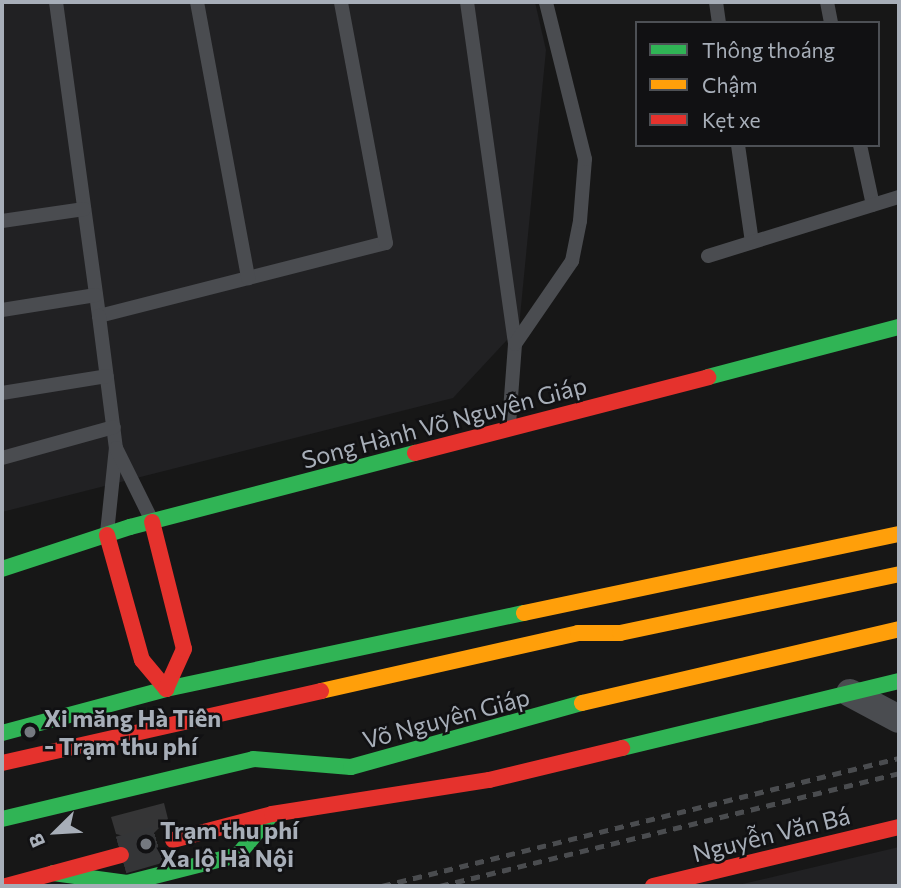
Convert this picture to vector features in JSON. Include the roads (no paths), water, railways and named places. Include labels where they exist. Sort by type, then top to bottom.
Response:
[{"type":"main road","name":"Song Hành Võ Nguyên Giáp","points":[[2,569],[152,522],[899,327]]},
{"type":"main road","points":[[116,734],[166,689],[184,649],[152,522]]},
{"type":"main road","points":[[2,733],[166,689],[469,630],[899,534]]},
{"type":"main road","points":[[107,535],[142,660],[166,689],[231,709]]},
{"type":"main road","name":"Võ Nguyên Giáp","points":[[2,763],[116,734],[579,633],[620,633],[899,575]]},
{"type":"main road","points":[[579,633],[612,598]]},
{"type":"main road","name":"Võ Nguyên Giáp","points":[[2,818],[253,759],[351,767],[630,690],[899,629]]},
{"type":"main road","points":[[469,630],[505,651]]},
{"type":"main road","points":[[173,841],[272,814],[489,780],[899,681]]},
{"type":"main road","points":[[395,756],[489,780]]},
{"type":"main road","points":[[53,873],[127,883],[238,855],[272,814],[351,767]]},
{"type":"main road","name":"Nguyễn Văn Bá","points":[[653,886],[896,829]]},
{"type":"main road","points":[[6,886],[121,855]]},
{"type":"street","points":[[850,693],[899,719]]},
{"type":"lane","points":[[56,2],[114,427],[116,448],[107,535]]},
{"type":"lane","points":[[197,2],[248,278]]},
{"type":"lane","points":[[99,316],[386,243],[341,2]]},
{"type":"lane","points":[[467,2],[514,344],[508,429]]},
{"type":"lane","points":[[514,344],[572,261],[581,209],[585,159],[547,2]]},
{"type":"lane","points":[[716,2],[719,21]]},
{"type":"lane","points":[[827,2],[831,21]]},
{"type":"lane","points":[[737,147],[752,242]]},
{"type":"lane","points":[[860,147],[873,205]]},
{"type":"lane","points":[[708,256],[899,197]]},
{"type":"lane","points":[[2,221],[85,209]]},
{"type":"lane","points":[[2,310],[96,295]]},
{"type":"lane","points":[[2,393],[107,376]]},
{"type":"lane","points":[[2,458],[114,427]]},
{"type":"lane","points":[[116,448],[152,522]]},
{"type":"tunnel","points":[[121,855],[173,840]]},
{"type":"railway","points":[[382,886],[899,758]]},
{"type":"railway","points":[[440,886],[899,773]]},
{"type":"place","name":"Xi măng Hà Tiên - Trạm thu phí","points":[[30,732]]},
{"type":"place","name":"Trạm thu phí Xa lộ Hà Nội","points":[[146,844]]}]
